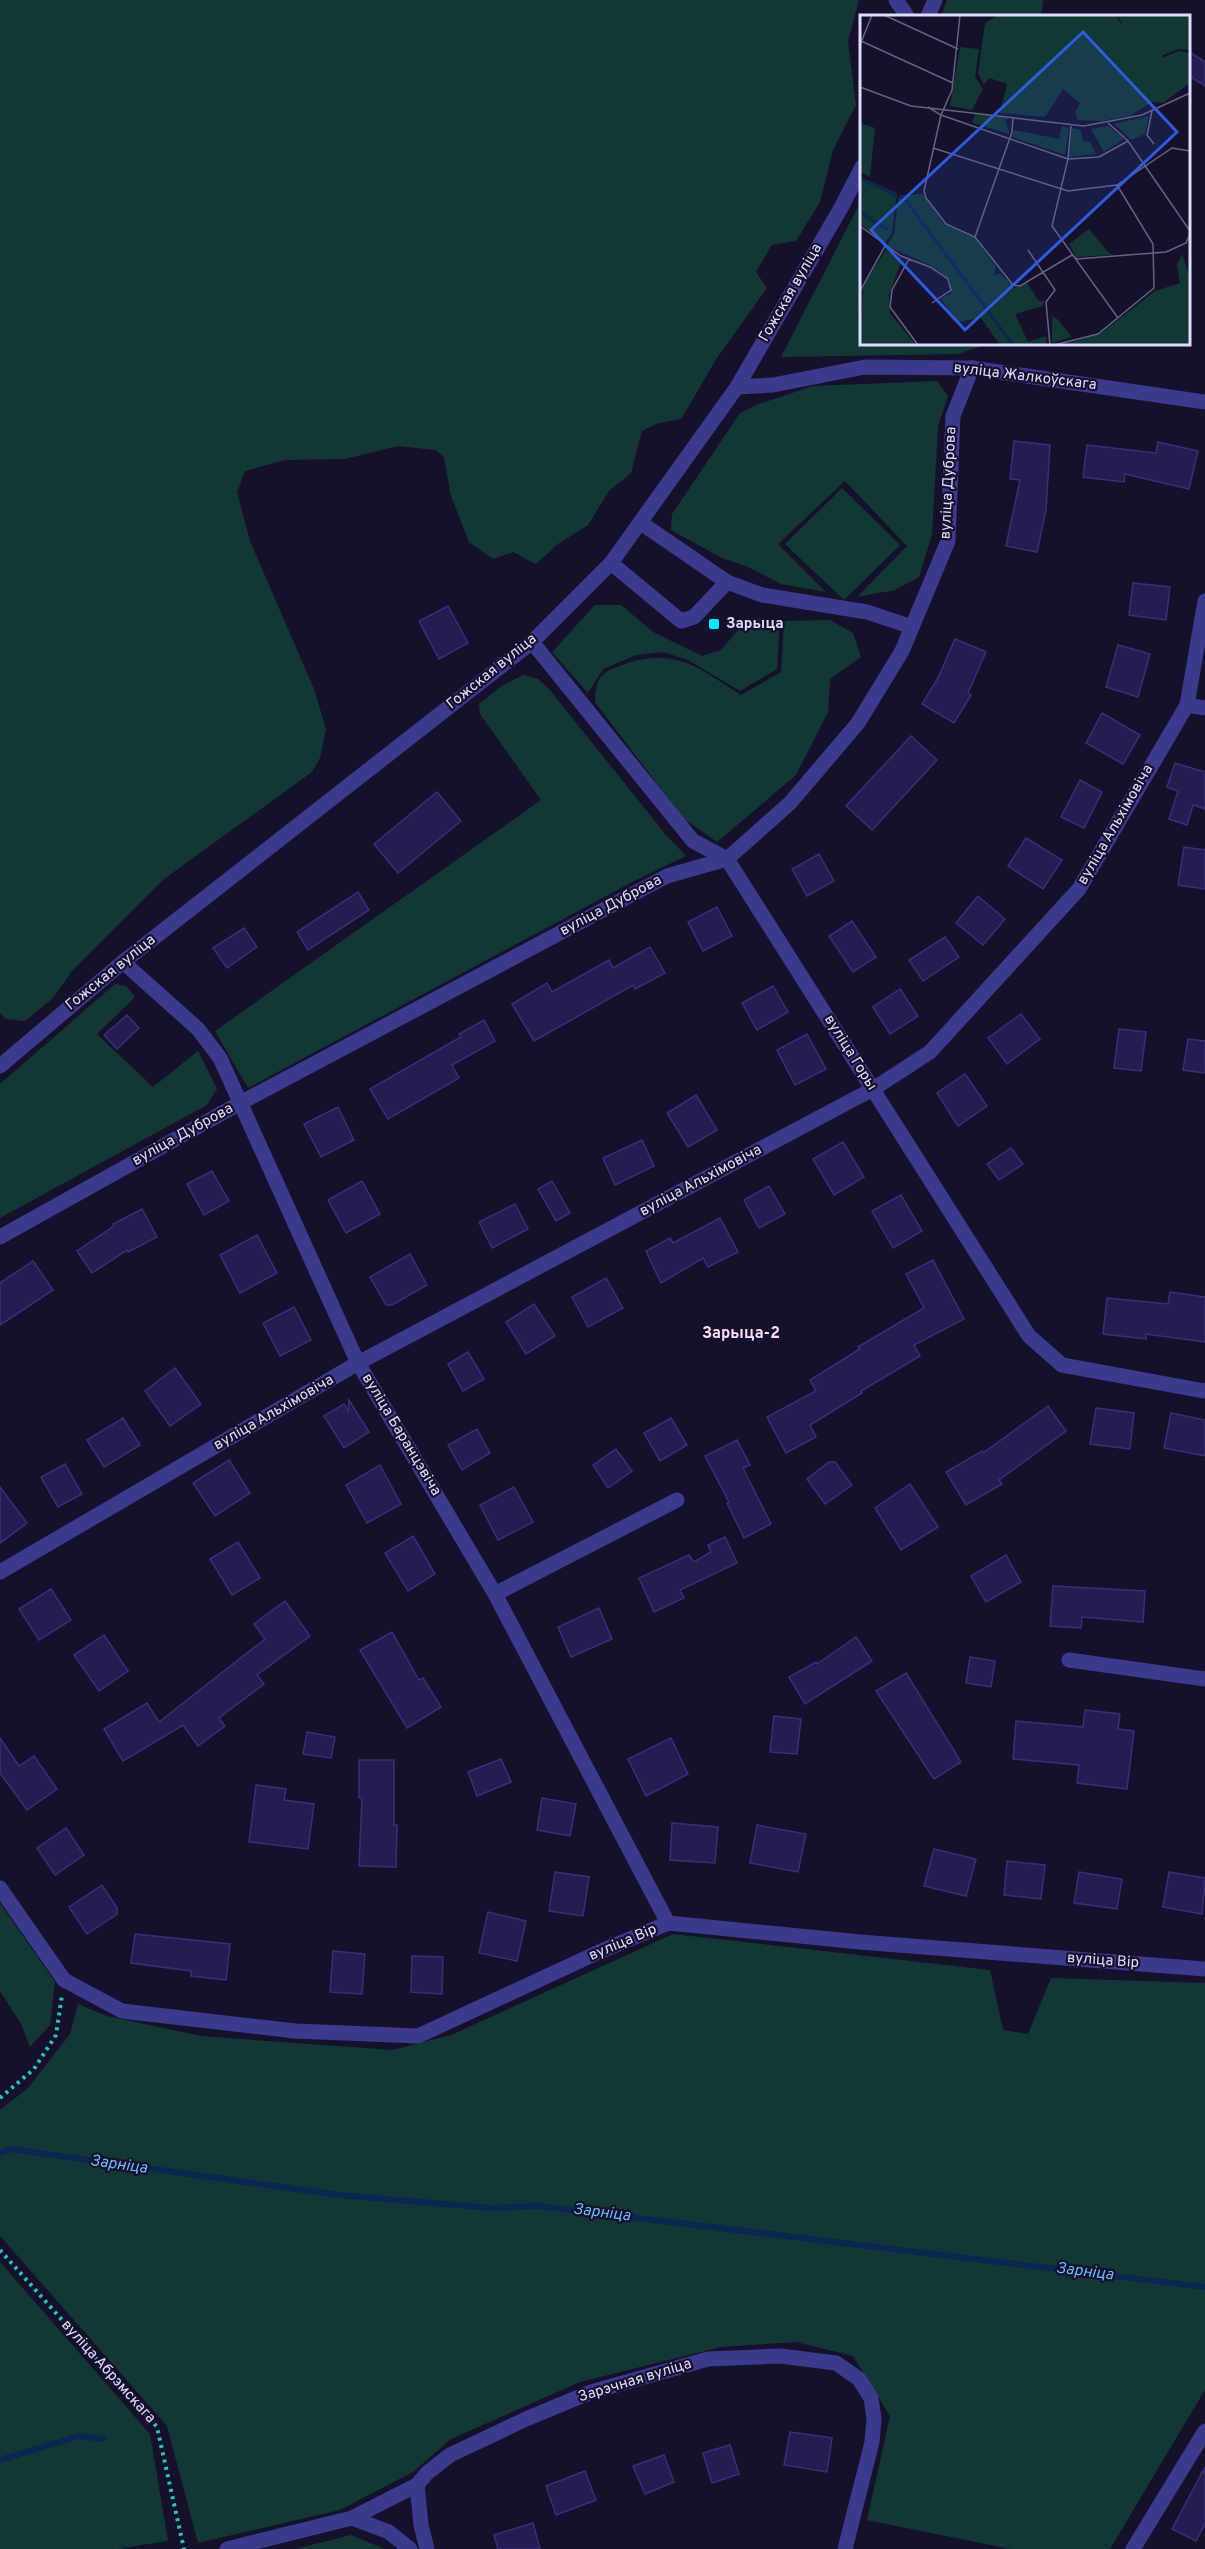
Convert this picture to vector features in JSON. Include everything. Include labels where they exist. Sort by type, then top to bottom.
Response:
[{"type":"street","points":[[896,0],[906,15]]},
{"type":"street","points":[[928,15],[935,0]]},
{"type":"street","name":"Гожская вуліца","points":[[0,1066],[123,962],[532,642],[611,563],[737,387],[842,206],[860,169]]},
{"type":"street","name":"вуліца Жалкоўскага","points":[[737,387],[773,385],[866,367],[972,368],[1205,402]]},
{"type":"street","name":"вуліца Дуброва","points":[[0,1237],[242,1102],[667,876],[727,859],[790,803],[858,723],[902,651],[948,541],[953,416],[972,368]]},
{"type":"street","points":[[641,523],[727,582],[762,595],[867,612],[912,627]]},
{"type":"street","points":[[611,563],[681,621],[694,617],[727,582]]},
{"type":"street","name":"вуліца Альхімовіча","points":[[0,1572],[358,1363],[873,1089],[930,1052],[1079,889],[1186,705],[1205,601]]},
{"type":"street","name":"вуліца Горы","points":[[532,642],[693,841],[727,859],[1029,1336],[1062,1365],[1205,1390]]},
{"type":"street","points":[[1186,705],[1205,708]]},
{"type":"street","name":"вуліца Баранцэвіча","points":[[123,962],[198,1029],[220,1058],[242,1102],[358,1363],[495,1594],[668,1923]]},
{"type":"street","points":[[495,1594],[677,1500]]},
{"type":"street","points":[[1069,1660],[1205,1680]]},
{"type":"street","points":[[0,1888],[64,1980]]},
{"type":"street","name":"вуліца Вір","points":[[64,1980],[122,2011],[295,2031],[418,2036],[599,1952],[668,1923],[860,1942],[1205,1969]]},
{"type":"street","name":"Зарэчная вуліца","points":[[227,2549],[352,2518],[417,2486],[427,2473],[450,2455],[526,2419],[591,2392],[708,2359],[780,2356],[836,2363],[859,2379],[871,2398],[874,2419],[872,2442],[845,2549]]},
{"type":"street","points":[[1132,2549],[1205,2431]]},
{"type":"street","points":[[417,2486],[421,2525],[427,2549]]},
{"type":"street","points":[[352,2518],[389,2532],[410,2549]]},
{"type":"path","points":[[0,2098],[34,2070],[56,2035],[64,1980]]},
{"type":"path","name":"вуліца Абрэмскага","points":[[0,2250],[157,2427],[184,2549]]},
{"type":"green space","points":[[0,0],[859,0],[848,41],[856,105],[833,150],[820,202],[796,241],[772,245],[756,272],[767,288],[717,358],[681,419],[659,423],[642,431],[631,473],[609,491],[588,525],[558,544],[536,564],[513,552],[493,559],[469,542],[451,496],[444,457],[435,450],[398,446],[345,459],[285,460],[245,471],[237,492],[250,541],[314,689],[326,729],[320,758],[312,772],[164,879],[72,971],[53,998],[25,1021],[6,1019],[0,1013]]},
{"type":"green space","points":[[947,0],[1043,0],[1041,15],[941,15]]},
{"type":"green space","points":[[860,203],[860,345],[982,345],[958,354],[781,357]]},
{"type":"green space","points":[[937,381],[948,396],[938,426],[932,535],[919,577],[895,590],[857,597],[907,546],[845,481],[778,544],[826,592],[781,584],[748,567],[722,558],[671,530],[672,514],[740,413],[756,405],[813,386]]},
{"type":"green space","points":[[842,488],[900,545],[844,600],[785,544]]},
{"type":"green space","points":[[595,605],[621,605],[653,632],[702,656],[721,650],[748,618],[780,621],[777,669],[740,691],[688,660],[663,652],[636,655],[603,669],[588,693],[552,652]]},
{"type":"green space","points":[[830,620],[853,633],[861,657],[830,679],[828,712],[796,775],[717,842],[683,818],[595,702],[598,682],[604,674],[622,665],[657,658],[671,659],[698,668],[741,695],[781,672],[784,621]]},
{"type":"green space","points":[[523,675],[538,679],[549,689],[666,835],[686,856],[636,880],[248,1088],[215,1031],[541,800],[480,714],[479,704],[503,685]]},
{"type":"green space","points":[[115,984],[126,986],[135,997],[97,1034],[153,1087],[198,1051],[217,1089],[207,1105],[0,1218],[0,1084]]},
{"type":"green space","points":[[0,1903],[55,1982],[50,2025],[30,2047],[21,2024],[0,1991]]},
{"type":"green space","points":[[673,1934],[990,1970],[1003,2030],[1028,2034],[1051,1978],[1205,1983],[1205,2390],[1110,2549],[1010,2549],[867,2520],[890,2416],[853,2356],[796,2342],[721,2347],[580,2382],[451,2439],[413,2472],[340,2510],[198,2543],[167,2426],[0,2236],[0,2110],[28,2088],[70,2034],[78,2004],[107,2016],[201,2036],[392,2050],[451,2035]]},
{"type":"green space","points":[[0,2262],[150,2434],[168,2541],[117,2549],[0,2549]]},
{"type":"green space","points":[[351,2535],[385,2549],[295,2549]]},
{"type":"building","points":[[1190,52],[1205,62],[1205,86],[1190,76]]},
{"type":"building","points":[[1014,441],[1050,445],[1046,510],[1037,552],[1006,546],[1020,480],[1010,479]]},
{"type":"building","points":[[1158,442],[1198,451],[1189,489],[1125,474],[1124,482],[1083,477],[1087,445],[1156,453]]},
{"type":"building","points":[[1133,583],[1170,587],[1166,620],[1129,615]]},
{"type":"building","points":[[448,606],[468,643],[439,659],[419,621]]},
{"type":"building","points":[[955,639],[986,652],[968,693],[971,695],[954,723],[922,704],[938,678]]},
{"type":"building","points":[[1118,645],[1150,654],[1138,697],[1106,687]]},
{"type":"building","points":[[1102,713],[1140,735],[1123,764],[1086,743]]},
{"type":"building","points":[[911,736],[937,760],[872,830],[846,806]]},
{"type":"building","points":[[1175,763],[1205,772],[1205,809],[1193,805],[1187,825],[1169,819],[1178,791],[1167,787]]},
{"type":"building","points":[[1080,780],[1102,792],[1084,828],[1061,817]]},
{"type":"building","points":[[437,792],[461,821],[398,873],[374,844]]},
{"type":"building","points":[[1026,838],[1062,860],[1043,889],[1008,866]]},
{"type":"building","points":[[1184,847],[1205,850],[1205,889],[1178,885]]},
{"type":"building","points":[[819,854],[834,881],[807,896],[792,869]]},
{"type":"building","points":[[358,892],[369,910],[308,950],[297,932]]},
{"type":"building","points":[[978,896],[1005,919],[983,945],[956,923]]},
{"type":"building","points":[[717,907],[732,936],[703,951],[688,922]]},
{"type":"building","points":[[852,921],[876,957],[853,972],[829,936]]},
{"type":"building","points":[[244,928],[257,947],[227,968],[213,948]]},
{"type":"building","points":[[945,937],[959,957],[923,981],[909,960]]},
{"type":"building","points":[[650,947],[665,973],[635,989],[633,985],[534,1041],[512,1004],[547,983],[552,992],[609,960],[613,968]]},
{"type":"building","points":[[773,986],[788,1012],[757,1030],[742,1003]]},
{"type":"building","points":[[900,989],[918,1016],[890,1034],[873,1007]]},
{"type":"building","points":[[1021,1014],[1040,1039],[1007,1064],[988,1038]]},
{"type":"building","points":[[127,1015],[139,1028],[117,1049],[104,1035]]},
{"type":"building","points":[[484,1020],[495,1041],[452,1065],[459,1078],[388,1119],[370,1089],[461,1037],[459,1034]]},
{"type":"building","points":[[1119,1029],[1146,1032],[1141,1071],[1114,1068]]},
{"type":"building","points":[[807,1034],[826,1069],[795,1085],[777,1050]]},
{"type":"building","points":[[1188,1039],[1205,1041],[1205,1073],[1183,1070]]},
{"type":"building","points":[[965,1074],[987,1106],[958,1126],[937,1093]]},
{"type":"building","points":[[696,1095],[717,1130],[688,1147],[667,1113]]},
{"type":"building","points":[[338,1107],[354,1140],[321,1157],[304,1124]]},
{"type":"building","points":[[642,1140],[654,1166],[615,1185],[603,1158]]},
{"type":"building","points":[[843,1142],[864,1177],[834,1195],[813,1159]]},
{"type":"building","points":[[1011,1148],[1023,1164],[999,1180],[987,1164]]},
{"type":"building","points":[[212,1171],[229,1201],[204,1215],[187,1184]]},
{"type":"building","points":[[362,1181],[380,1214],[346,1233],[328,1200]]},
{"type":"building","points":[[552,1181],[570,1213],[556,1221],[538,1189]]},
{"type":"building","points":[[769,1186],[785,1214],[759,1228],[744,1200]]},
{"type":"building","points":[[901,1195],[922,1231],[893,1248],[872,1211]]},
{"type":"building","points":[[515,1204],[528,1229],[492,1248],[479,1222]]},
{"type":"building","points":[[142,1209],[157,1237],[128,1252],[127,1250],[92,1273],[77,1251],[114,1226],[113,1224]]},
{"type":"building","points":[[720,1218],[738,1252],[708,1267],[703,1258],[661,1283],[646,1251],[670,1238],[673,1243]]},
{"type":"building","points":[[257,1235],[277,1273],[240,1293],[220,1255]]},
{"type":"building","points":[[410,1254],[427,1285],[392,1305],[386,1305],[370,1277]]},
{"type":"building","points":[[933,1260],[964,1319],[914,1345],[920,1356],[810,1425],[816,1437],[786,1453],[767,1417],[816,1391],[810,1380],[860,1349],[858,1347],[924,1308],[906,1274]]},
{"type":"building","points":[[33,1261],[53,1290],[0,1325],[0,1283]]},
{"type":"building","points":[[606,1278],[623,1308],[588,1327],[572,1297]]},
{"type":"building","points":[[1170,1292],[1205,1297],[1205,1342],[1146,1334],[1146,1339],[1103,1334],[1107,1298],[1168,1304]]},
{"type":"building","points":[[534,1304],[555,1336],[526,1354],[506,1322]]},
{"type":"building","points":[[294,1307],[311,1340],[280,1356],[263,1323]]},
{"type":"building","points":[[468,1352],[484,1379],[463,1391],[448,1364]]},
{"type":"building","points":[[175,1368],[201,1404],[170,1426],[145,1391]]},
{"type":"building","points":[[349,1400],[369,1432],[344,1448],[324,1416],[344,1404],[348,1411]]},
{"type":"building","points":[[1048,1406],[1066,1431],[999,1480],[1002,1484],[966,1505],[946,1472],[982,1451],[983,1453]]},
{"type":"building","points":[[1096,1408],[1134,1413],[1130,1449],[1090,1444]]},
{"type":"building","points":[[1171,1413],[1205,1420],[1205,1456],[1164,1448]]},
{"type":"building","points":[[123,1418],[140,1445],[104,1467],[87,1440]]},
{"type":"building","points":[[671,1418],[687,1445],[660,1461],[644,1433]]},
{"type":"building","points":[[477,1429],[490,1453],[462,1470],[448,1445]]},
{"type":"building","points":[[737,1440],[750,1465],[743,1468],[771,1524],[744,1538],[727,1503],[729,1502],[705,1456]]},
{"type":"building","points":[[616,1449],[632,1471],[608,1488],[593,1465]]},
{"type":"building","points":[[229,1460],[250,1493],[215,1516],[193,1483]]},
{"type":"building","points":[[829,1462],[835,1462],[852,1485],[825,1504],[807,1479]]},
{"type":"building","points":[[65,1464],[82,1494],[58,1507],[41,1477]]},
{"type":"building","points":[[380,1465],[401,1504],[367,1523],[346,1485]]},
{"type":"building","points":[[910,1484],[938,1527],[901,1550],[875,1508]]},
{"type":"building","points":[[0,1487],[27,1523],[0,1543]]},
{"type":"building","points":[[514,1487],[533,1522],[498,1540],[480,1505]]},
{"type":"building","points":[[413,1536],[435,1574],[408,1591],[385,1553]]},
{"type":"building","points":[[725,1537],[737,1563],[680,1590],[684,1598],[654,1612],[639,1578],[689,1555],[694,1562],[711,1552],[708,1545]]},
{"type":"building","points":[[238,1542],[260,1578],[232,1595],[210,1559]]},
{"type":"building","points":[[1006,1555],[1021,1582],[986,1602],[971,1576]]},
{"type":"building","points":[[1053,1586],[1145,1591],[1143,1622],[1082,1617],[1081,1628],[1050,1626]]},
{"type":"building","points":[[51,1589],[71,1620],[39,1640],[19,1609]]},
{"type":"building","points":[[285,1601],[310,1636],[257,1675],[264,1684],[219,1718],[225,1726],[198,1746],[183,1725],[123,1761],[104,1729],[147,1703],[159,1722],[265,1639],[254,1624]]},
{"type":"building","points":[[599,1608],[612,1639],[571,1657],[558,1627]]},
{"type":"building","points":[[392,1632],[419,1680],[423,1678],[441,1707],[407,1728],[360,1650]]},
{"type":"building","points":[[104,1635],[128,1671],[99,1691],[74,1655]]},
{"type":"building","points":[[856,1637],[872,1661],[805,1704],[789,1677],[816,1662],[817,1664]]},
{"type":"building","points":[[970,1657],[995,1661],[991,1687],[966,1683]]},
{"type":"building","points":[[906,1673],[961,1762],[934,1779],[876,1691]]},
{"type":"building","points":[[1085,1710],[1120,1714],[1118,1729],[1134,1731],[1127,1789],[1077,1783],[1079,1765],[1013,1759],[1016,1721],[1083,1727]]},
{"type":"building","points":[[774,1716],[801,1719],[797,1754],[770,1752]]},
{"type":"building","points":[[307,1732],[335,1737],[331,1758],[303,1754]]},
{"type":"building","points":[[0,1738],[19,1766],[34,1756],[57,1789],[27,1810],[0,1773]]},
{"type":"building","points":[[671,1738],[688,1774],[646,1796],[628,1759]]},
{"type":"building","points":[[501,1759],[511,1782],[477,1796],[468,1772]]},
{"type":"building","points":[[359,1760],[394,1760],[396,1867],[359,1866],[362,1798],[359,1798]]},
{"type":"building","points":[[256,1785],[286,1789],[284,1800],[314,1804],[308,1849],[249,1842]]},
{"type":"building","points":[[542,1798],[576,1804],[570,1836],[537,1830]]},
{"type":"building","points":[[672,1823],[718,1827],[715,1863],[670,1860]]},
{"type":"building","points":[[757,1825],[806,1834],[798,1872],[750,1863]]},
{"type":"building","points":[[66,1828],[84,1855],[55,1875],[37,1848]]},
{"type":"building","points":[[934,1849],[976,1859],[966,1896],[924,1886]]},
{"type":"building","points":[[1007,1861],[1045,1865],[1041,1899],[1004,1895]]},
{"type":"building","points":[[555,1872],[589,1877],[583,1916],[549,1911]]},
{"type":"building","points":[[1079,1872],[1122,1879],[1117,1909],[1074,1903]]},
{"type":"building","points":[[1169,1872],[1205,1878],[1202,1914],[1163,1907]]},
{"type":"building","points":[[102,1885],[117,1908],[117,1914],[87,1934],[69,1907]]},
{"type":"building","points":[[488,1912],[526,1921],[517,1961],[479,1953]]},
{"type":"building","points":[[135,1934],[230,1944],[226,1980],[191,1976],[191,1971],[131,1963]]},
{"type":"building","points":[[333,1951],[365,1954],[362,1994],[330,1992]]},
{"type":"building","points":[[412,1956],[443,1957],[442,1994],[411,1992]]},
{"type":"building","points":[[790,2432],[832,2438],[827,2472],[784,2465]]},
{"type":"building","points":[[730,2445],[739,2474],[712,2483],[703,2453]]},
{"type":"building","points":[[664,2455],[674,2482],[645,2494],[633,2466]]},
{"type":"building","points":[[1205,2467],[1205,2524],[1196,2541],[1172,2529]]},
{"type":"building","points":[[585,2471],[596,2500],[556,2515],[546,2486]]},
{"type":"building","points":[[533,2523],[540,2549],[498,2549],[494,2535]]},
{"type":"waterway","name":"Зарніца","points":[[0,2153],[10,2149],[339,2195],[492,2208],[539,2206],[1205,2287]]},
{"type":"waterway","points":[[0,2460],[79,2436],[103,2439]]},
{"type":"place","name":"Зарыца","points":[[714,624]]},
{"type":"district","name":"Зарыца-2","points":[[741,1334]]}]
